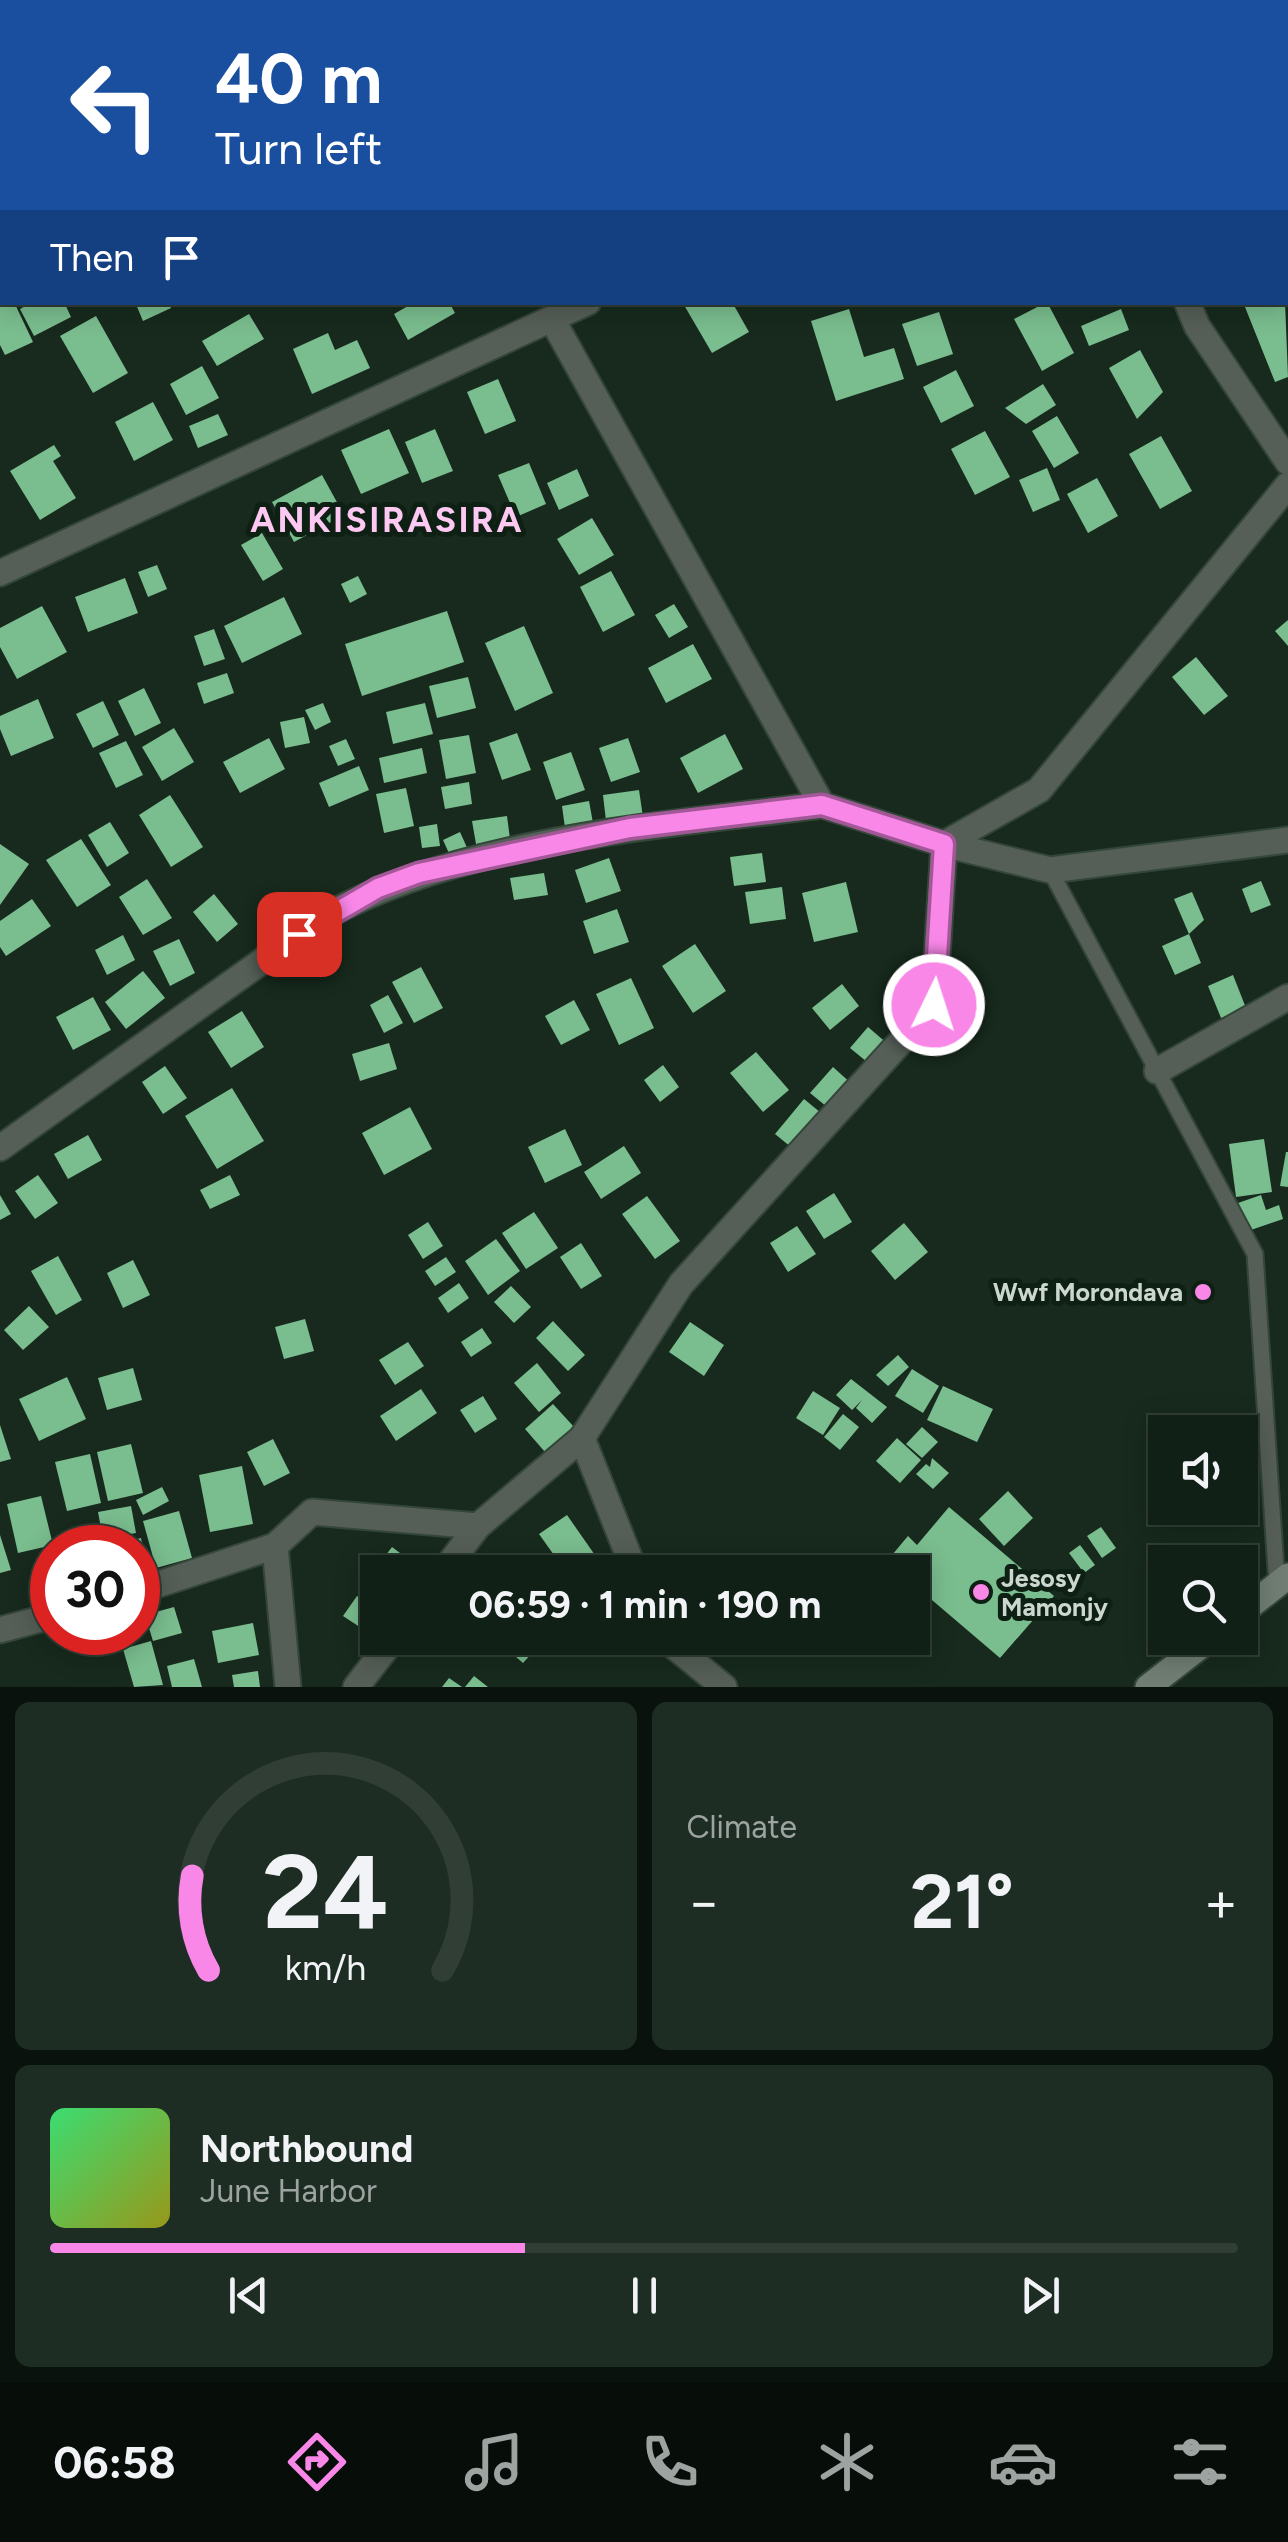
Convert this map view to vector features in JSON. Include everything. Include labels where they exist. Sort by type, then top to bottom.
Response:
[{"type":"main road","points":[[1258,1599],[1282,1580]]},
{"type":"main road","points":[[1148,1687],[1189,1655]]},
{"type":"street","points":[[0,572],[583,305]]},
{"type":"street","points":[[1188,305],[1197,326],[1288,462]]},
{"type":"street","points":[[554,321],[822,805]]},
{"type":"street","points":[[944,844],[1039,790],[1288,485]]},
{"type":"street","points":[[0,1148],[310,927],[378,888],[419,873],[630,828],[822,805],[944,844],[1050,870],[1288,840]]},
{"type":"street","points":[[456,1555],[478,1526],[582,1438],[681,1284],[934,1005],[944,844]]},
{"type":"street","points":[[1157,1071],[1288,997]]},
{"type":"street","points":[[582,1438],[628,1555]]},
{"type":"street","points":[[160,1584],[274,1546],[312,1512],[478,1526]]},
{"type":"street","points":[[274,1546],[288,1687]]},
{"type":"street","points":[[0,1630],[30,1622]]},
{"type":"street","points":[[356,1687],[381,1655]]},
{"type":"street","points":[[685,1655],[724,1687]]},
{"type":"lane","points":[[1050,870],[1255,1254],[1282,1580]]},
{"type":"building","points":[[0,305],[15,305],[33,342],[5,355],[0,345]]},
{"type":"building","points":[[27,305],[65,305],[71,317],[34,336],[20,309]]},
{"type":"building","points":[[136,305],[170,305],[171,308],[143,321]]},
{"type":"building","points":[[410,305],[451,305],[455,313],[408,340],[394,314]]},
{"type":"building","points":[[684,305],[734,305],[749,332],[712,353]]},
{"type":"building","points":[[1049,305],[1074,353],[1042,371],[1014,319]]},
{"type":"building","points":[[1244,305],[1285,305],[1288,377],[1275,382]]},
{"type":"building","points":[[849,309],[864,357],[894,348],[904,379],[836,401],[811,321]]},
{"type":"building","points":[[1121,309],[1129,330],[1089,346],[1081,326]]},
{"type":"building","points":[[939,312],[953,354],[917,366],[902,324]]},
{"type":"building","points":[[249,314],[264,339],[217,366],[202,341]]},
{"type":"building","points":[[96,316],[128,373],[93,393],[60,336]]},
{"type":"building","points":[[328,333],[335,350],[357,340],[370,368],[312,394],[293,349]]},
{"type":"building","points":[[1140,350],[1163,392],[1137,419],[1109,368]]},
{"type":"building","points":[[202,366],[219,398],[186,415],[170,384]]},
{"type":"building","points":[[956,370],[974,406],[941,423],[923,387]]},
{"type":"building","points":[[498,379],[516,421],[485,434],[467,392]]},
{"type":"building","points":[[1043,384],[1056,405],[1026,424],[1005,408]]},
{"type":"building","points":[[153,402],[173,440],[134,461],[115,422]]},
{"type":"building","points":[[218,414],[228,435],[198,448],[189,426]]},
{"type":"building","points":[[1057,416],[1079,453],[1054,468],[1032,431]]},
{"type":"building","points":[[389,429],[409,473],[361,494],[341,450]]},
{"type":"building","points":[[435,429],[453,471],[422,483],[405,442]]},
{"type":"building","points":[[985,431],[1010,477],[975,495],[951,449]]},
{"type":"building","points":[[1161,436],[1192,491],[1160,509],[1129,454]]},
{"type":"building","points":[[54,445],[61,456],[53,461],[76,498],[40,520],[10,471]]},
{"type":"building","points":[[529,463],[546,504],[516,517],[498,475]]},
{"type":"building","points":[[1047,468],[1060,500],[1033,512],[1019,480]]},
{"type":"building","points":[[577,469],[589,496],[559,510],[547,483]]},
{"type":"building","points":[[322,475],[344,515],[294,542],[272,502]]},
{"type":"building","points":[[1097,478],[1118,516],[1088,533],[1067,494]]},
{"type":"building","points":[[592,518],[614,555],[579,575],[557,539]]},
{"type":"building","points":[[262,533],[283,569],[263,581],[241,545]]},
{"type":"building","points":[[157,565],[167,589],[148,597],[138,572]]},
{"type":"building","points":[[611,571],[635,615],[603,632],[580,587]]},
{"type":"building","points":[[358,576],[367,594],[350,603],[341,584]]},
{"type":"building","points":[[125,578],[138,613],[88,632],[75,597]]},
{"type":"building","points":[[284,597],[302,634],[242,663],[224,626]]},
{"type":"building","points":[[674,604],[688,627],[669,638],[655,615]]},
{"type":"building","points":[[42,606],[67,652],[17,679],[0,647],[0,628]]},
{"type":"building","points":[[447,611],[464,662],[362,696],[345,644]]},
{"type":"building","points":[[1288,620],[1288,646],[1275,631]]},
{"type":"building","points":[[524,626],[553,693],[515,711],[485,643]]},
{"type":"building","points":[[214,629],[225,659],[204,666],[194,636]]},
{"type":"building","points":[[693,644],[712,679],[666,703],[648,668]]},
{"type":"building","points":[[1196,657],[1228,696],[1204,715],[1172,677]]},
{"type":"building","points":[[227,673],[234,693],[204,704],[197,683]]},
{"type":"building","points":[[468,677],[476,708],[437,718],[429,686]]},
{"type":"building","points":[[144,688],[161,723],[135,736],[118,701]]},
{"type":"building","points":[[38,699],[54,738],[11,756],[0,729],[0,716]]},
{"type":"building","points":[[103,701],[119,735],[93,748],[76,714]]},
{"type":"building","points":[[323,703],[331,722],[315,730],[305,710]]},
{"type":"building","points":[[425,703],[433,734],[393,744],[386,712]]},
{"type":"building","points":[[304,717],[310,743],[285,748],[280,722]]},
{"type":"building","points":[[174,728],[194,762],[162,781],[142,747]]},
{"type":"building","points":[[517,733],[531,770],[502,780],[489,743]]},
{"type":"building","points":[[725,734],[743,769],[698,793],[680,758]]},
{"type":"building","points":[[469,735],[476,773],[446,779],[439,740]]},
{"type":"building","points":[[269,738],[285,769],[240,793],[223,762]]},
{"type":"building","points":[[628,738],[640,772],[611,782],[599,748]]},
{"type":"building","points":[[346,739],[355,759],[338,766],[329,746]]},
{"type":"building","points":[[126,741],[143,775],[116,788],[99,753]]},
{"type":"building","points":[[422,748],[427,773],[384,783],[379,758]]},
{"type":"building","points":[[571,752],[585,790],[556,800],[543,762]]},
{"type":"building","points":[[359,766],[369,790],[329,807],[319,783]]},
{"type":"building","points":[[469,782],[472,804],[445,809],[441,787]]},
{"type":"building","points":[[406,788],[414,826],[384,833],[376,794]]},
{"type":"building","points":[[639,790],[643,817],[606,821],[603,795]]},
{"type":"building","points":[[170,795],[203,847],[171,867],[139,815]]},
{"type":"building","points":[[589,801],[593,823],[565,828],[562,806]]},
{"type":"building","points":[[507,816],[510,839],[476,844],[472,821]]},
{"type":"building","points":[[110,822],[129,853],[107,867],[88,835]]},
{"type":"building","points":[[437,824],[440,846],[422,848],[419,827]]},
{"type":"building","points":[[460,832],[469,852],[452,860],[443,840]]},
{"type":"building","points":[[81,839],[111,885],[77,907],[46,860]]},
{"type":"building","points":[[0,844],[29,864],[0,905]]},
{"type":"building","points":[[762,853],[766,882],[734,886],[730,857]]},
{"type":"building","points":[[609,858],[621,891],[586,903],[575,870]]},
{"type":"building","points":[[544,873],[548,895],[514,900],[510,878]]},
{"type":"building","points":[[147,879],[172,918],[143,935],[119,897]]},
{"type":"building","points":[[1261,881],[1271,905],[1251,913],[1242,889]]},
{"type":"building","points":[[846,882],[858,932],[814,942],[802,893]]},
{"type":"building","points":[[782,887],[786,919],[750,924],[745,892]]},
{"type":"building","points":[[1192,892],[1204,920],[1189,934],[1174,899]]},
{"type":"building","points":[[214,894],[238,924],[217,942],[193,912]]},
{"type":"building","points":[[32,899],[51,926],[6,956],[0,947],[0,921]]},
{"type":"building","points":[[617,909],[629,942],[594,954],[583,921]]},
{"type":"building","points":[[1189,934],[1201,963],[1175,975],[1162,946]]},
{"type":"building","points":[[123,935],[135,960],[107,975],[95,950]]},
{"type":"building","points":[[179,939],[195,973],[170,986],[153,951]]},
{"type":"building","points":[[695,944],[726,991],[693,1013],[662,966]]},
{"type":"building","points":[[421,967],[443,1008],[414,1023],[392,982]]},
{"type":"building","points":[[143,971],[165,998],[126,1029],[105,1002]]},
{"type":"building","points":[[1233,975],[1246,1008],[1221,1018],[1208,986]]},
{"type":"building","points":[[631,978],[654,1028],[619,1045],[596,994]]},
{"type":"building","points":[[842,984],[859,1006],[830,1030],[812,1008]]},
{"type":"building","points":[[388,995],[403,1023],[384,1033],[370,1005]]},
{"type":"building","points":[[93,997],[111,1030],[73,1050],[56,1017]]},
{"type":"building","points":[[574,1000],[590,1030],[561,1045],[545,1016]]},
{"type":"building","points":[[242,1011],[264,1047],[231,1068],[208,1032]]},
{"type":"building","points":[[868,1027],[889,1045],[872,1066],[850,1048]]},
{"type":"building","points":[[389,1043],[397,1069],[360,1081],[352,1054]]},
{"type":"building","points":[[756,1052],[789,1090],[763,1112],[730,1073]]},
{"type":"building","points":[[663,1065],[679,1087],[660,1102],[644,1080]]},
{"type":"building","points":[[165,1066],[187,1098],[163,1114],[142,1082]]},
{"type":"building","points":[[833,1067],[854,1086],[832,1111],[810,1093]]},
{"type":"building","points":[[232,1088],[264,1141],[217,1169],[185,1116]]},
{"type":"building","points":[[804,1099],[826,1117],[797,1152],[775,1134]]},
{"type":"building","points":[[410,1107],[432,1149],[384,1175],[362,1133]]},
{"type":"building","points":[[565,1129],[582,1165],[545,1183],[528,1147]]},
{"type":"building","points":[[88,1135],[102,1160],[68,1179],[54,1154]]},
{"type":"building","points":[[1264,1139],[1272,1192],[1236,1197],[1229,1144]]},
{"type":"building","points":[[624,1146],[641,1173],[601,1199],[584,1172]]},
{"type":"building","points":[[1288,1152],[1288,1187],[1280,1186]]},
{"type":"building","points":[[38,1175],[58,1203],[35,1219],[15,1191]]},
{"type":"building","points":[[230,1175],[240,1195],[210,1209],[200,1190]]},
{"type":"building","points":[[834,1193],[852,1222],[824,1239],[806,1211]]},
{"type":"building","points":[[0,1195],[11,1214],[0,1220]]},
{"type":"building","points":[[1261,1195],[1266,1210],[1279,1205],[1283,1219],[1248,1231],[1238,1203]]},
{"type":"building","points":[[647,1196],[680,1241],[655,1259],[622,1214]]},
{"type":"building","points":[[534,1212],[558,1248],[526,1269],[502,1233]]},
{"type":"building","points":[[428,1222],[443,1246],[423,1259],[408,1235]]},
{"type":"building","points":[[904,1223],[928,1252],[895,1280],[871,1251]]},
{"type":"building","points":[[797,1226],[816,1254],[788,1272],[770,1243]]},
{"type":"building","points":[[496,1239],[520,1271],[488,1295],[465,1261]]},
{"type":"building","points":[[581,1243],[602,1276],[581,1289],[560,1257]]},
{"type":"building","points":[[58,1256],[82,1300],[56,1315],[31,1271]]},
{"type":"building","points":[[446,1257],[456,1272],[435,1286],[425,1271]]},
{"type":"building","points":[[133,1260],[150,1295],[123,1308],[107,1273]]},
{"type":"building","points":[[459,1283],[469,1298],[448,1313],[438,1298]]},
{"type":"building","points":[[511,1286],[531,1307],[514,1323],[494,1302]]},
{"type":"building","points":[[29,1306],[49,1327],[23,1350],[4,1330]]},
{"type":"building","points":[[305,1319],[314,1351],[284,1359],[275,1327]]},
{"type":"building","points":[[553,1321],[585,1355],[568,1371],[536,1338]]},
{"type":"building","points":[[690,1322],[724,1345],[704,1376],[669,1352]]},
{"type":"building","points":[[482,1328],[492,1343],[471,1357],[461,1342]]},
{"type":"building","points":[[408,1342],[424,1366],[395,1385],[379,1360]]},
{"type":"building","points":[[898,1355],[909,1367],[888,1386],[876,1375]]},
{"type":"building","points":[[537,1363],[561,1393],[539,1412],[514,1383]]},
{"type":"building","points":[[133,1368],[142,1400],[107,1410],[98,1378]]},
{"type":"building","points":[[912,1369],[939,1386],[923,1413],[895,1396]]},
{"type":"building","points":[[67,1377],[86,1419],[39,1441],[19,1399]]},
{"type":"building","points":[[851,1379],[887,1407],[872,1423],[856,1408],[862,1400],[852,1410],[836,1395]]},
{"type":"building","points":[[943,1386],[993,1409],[977,1442],[927,1420]]},
{"type":"building","points":[[421,1389],[437,1413],[396,1441],[380,1416]]},
{"type":"building","points":[[813,1391],[840,1408],[823,1435],[796,1418]]},
{"type":"building","points":[[483,1396],[497,1419],[475,1433],[460,1410]]},
{"type":"building","points":[[553,1404],[574,1427],[545,1452],[525,1429]]},
{"type":"building","points":[[843,1414],[859,1427],[840,1450],[824,1437]]},
{"type":"building","points":[[0,1425],[11,1459],[0,1462]]},
{"type":"building","points":[[922,1427],[938,1442],[922,1458],[906,1444]]},
{"type":"building","points":[[897,1438],[921,1460],[900,1483],[876,1461]]},
{"type":"building","points":[[273,1439],[290,1473],[264,1486],[247,1452]]},
{"type":"building","points":[[131,1444],[143,1493],[108,1501],[97,1452]]},
{"type":"building","points":[[90,1454],[101,1503],[67,1511],[55,1462]]},
{"type":"building","points":[[932,1458],[949,1473],[933,1489],[916,1474],[926,1464],[930,1467]]},
{"type":"building","points":[[242,1466],[253,1524],[210,1532],[199,1475]]},
{"type":"building","points":[[162,1487],[169,1501],[143,1515],[136,1500]]},
{"type":"building","points":[[1008,1491],[1033,1518],[1004,1546],[979,1519]]},
{"type":"building","points":[[41,1496],[48,1525],[30,1525],[30,1550],[18,1553],[7,1504]]},
{"type":"building","points":[[131,1506],[135,1525],[100,1525],[98,1512]]},
{"type":"building","points":[[949,1507],[1054,1596],[1000,1658],[930,1598],[930,1555],[892,1555],[908,1536],[917,1545]]},
{"type":"building","points":[[179,1511],[192,1558],[160,1567],[160,1525],[144,1525],[143,1521]]},
{"type":"building","points":[[567,1515],[595,1555],[554,1555],[539,1534]]},
{"type":"building","points":[[1101,1527],[1116,1548],[1102,1558],[1087,1536]]},
{"type":"building","points":[[0,1535],[11,1570],[0,1573]]},
{"type":"building","points":[[1080,1545],[1095,1565],[1084,1573],[1069,1553]]},
{"type":"building","points":[[392,1547],[403,1555],[386,1555]]},
{"type":"building","points":[[357,1596],[360,1598],[360,1627],[343,1616]]},
{"type":"building","points":[[174,1607],[182,1633],[160,1639],[160,1611]]},
{"type":"building","points":[[253,1623],[259,1655],[218,1663],[212,1631]]},
{"type":"building","points":[[125,1655],[155,1655],[163,1685],[134,1687]]},
{"type":"building","points":[[514,1655],[530,1655],[523,1663]]},
{"type":"building","points":[[194,1659],[202,1687],[172,1687],[167,1666]]},
{"type":"building","points":[[258,1671],[260,1687],[234,1687],[232,1675]]},
{"type":"building","points":[[474,1676],[488,1687],[465,1687]]},
{"type":"building","points":[[449,1678],[462,1687],[442,1687]]},
{"type":"place","name":"Wwf Morondava","points":[[1203,1292]]},
{"type":"place","name":"Jesosy Mamonjy","points":[[981,1592]]},
{"type":"district","name":"ANKISIRASIRA","points":[[387,520]]},
{"type":"route","points":[[299,934],[378,888],[419,873],[630,828],[822,805],[944,844],[934,1005]]}]
